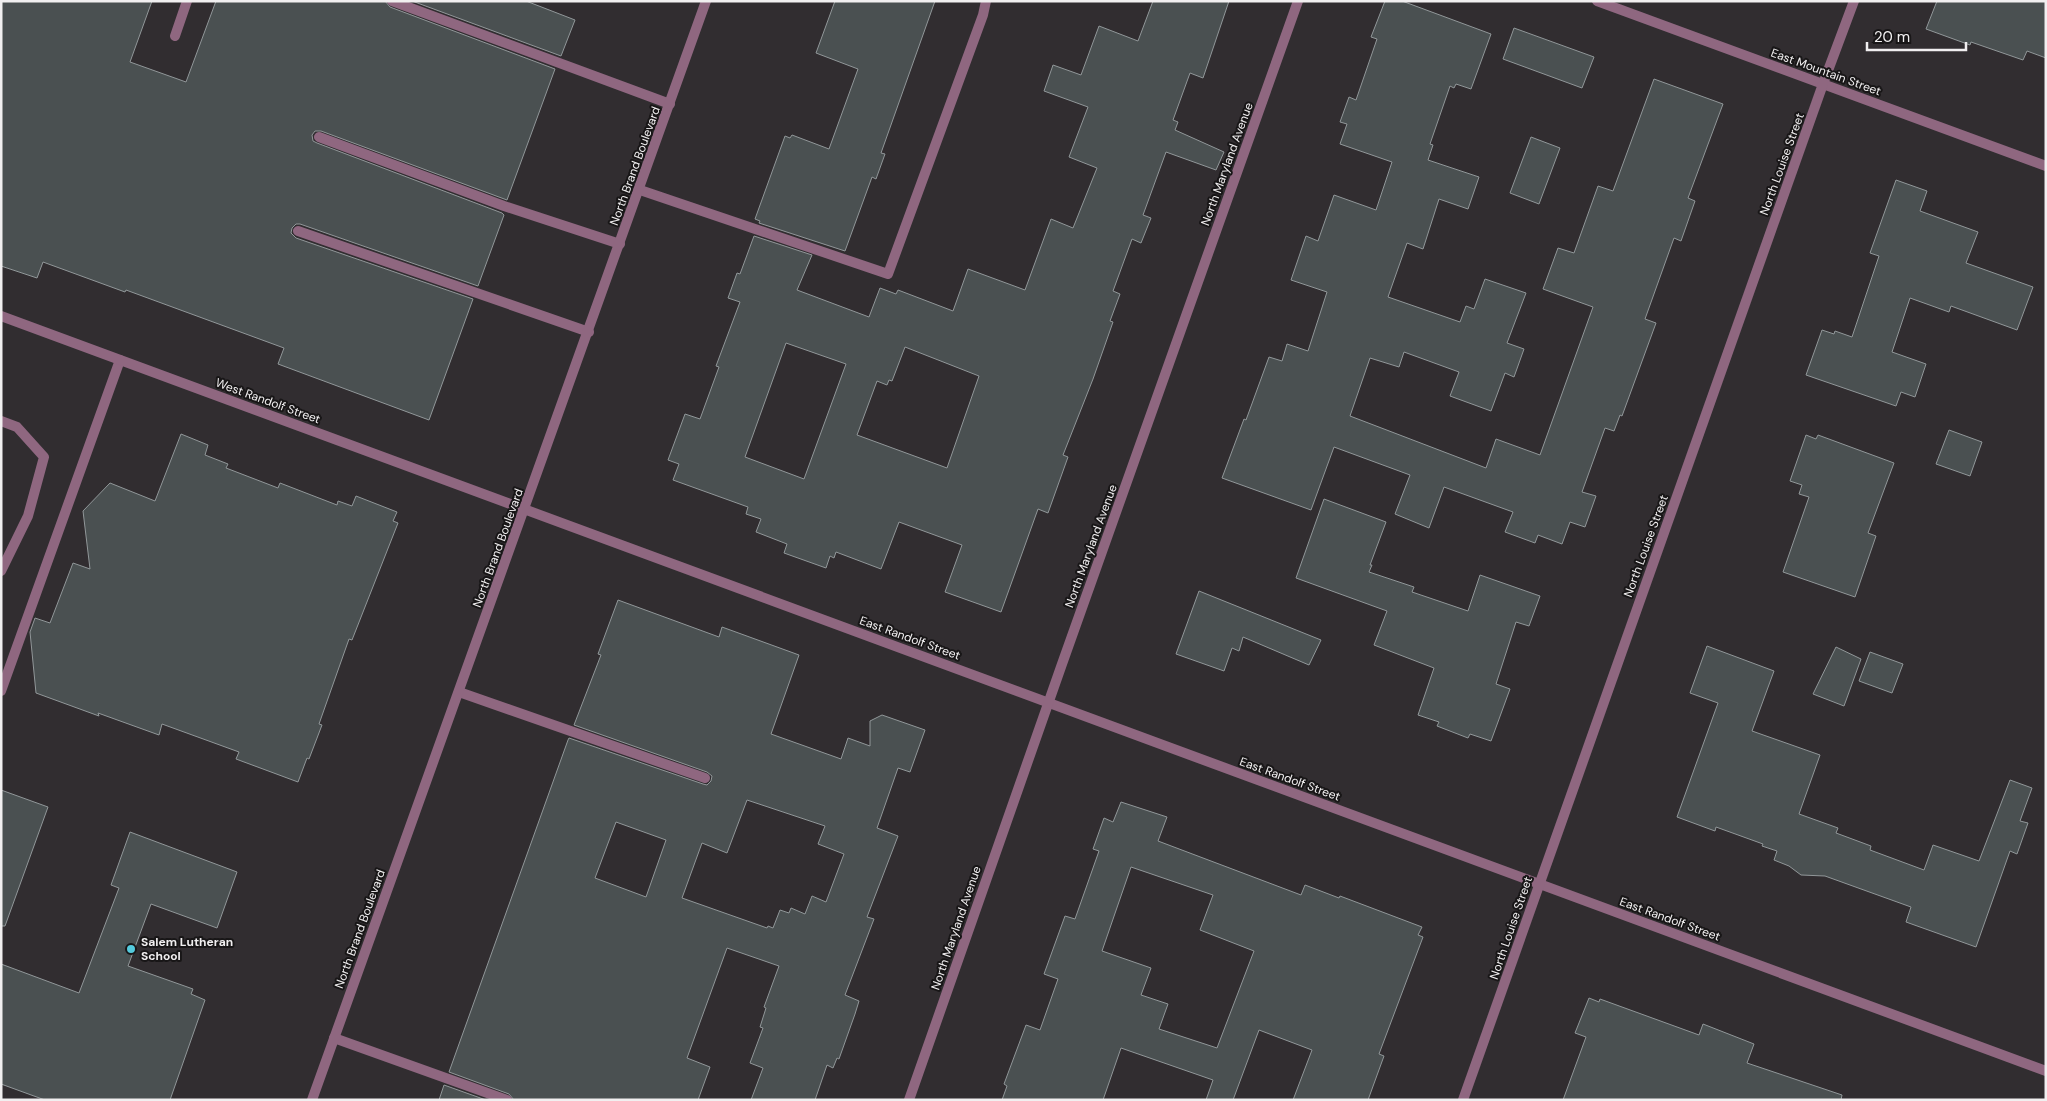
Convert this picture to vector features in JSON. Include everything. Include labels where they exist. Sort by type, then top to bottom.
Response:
[{"type":"street","points":[[175,36],[187,1]]},
{"type":"street","points":[[392,1],[670,104]]},
{"type":"street","points":[[640,190],[888,274],[983,14],[986,1]]},
{"type":"street","name":"North Maryland Avenue","points":[[909,1100],[1298,1]]},
{"type":"street","name":"East Mountain Street","points":[[1597,1],[2046,166]]},
{"type":"street","name":"North Louise Street","points":[[1464,1100],[1854,1]]},
{"type":"street","name":"North Brand Boulevard","points":[[312,1100],[708,2]]},
{"type":"street","points":[[319,137],[504,206],[620,244]]},
{"type":"street","points":[[298,231],[589,332]]},
{"type":"street","name":"West Randolf Street","points":[[1,316],[526,509]]},
{"type":"street","points":[[1,691],[120,360]]},
{"type":"street","points":[[1,421],[17,426],[44,457],[28,516],[1,571]]},
{"type":"street","name":"East Randolf Street","points":[[526,509],[2046,1071]]},
{"type":"street","points":[[459,692],[705,778]]},
{"type":"street","points":[[334,1038],[507,1100]]},
{"type":"building","points":[[1,1],[152,1],[130,62],[186,82],[216,1],[385,1],[390,7],[555,69],[507,200],[321,131],[315,131],[312,135],[313,141],[317,143],[504,215],[478,286],[300,224],[296,224],[292,228],[291,233],[296,238],[473,299],[429,420],[278,364],[284,348],[126,290],[125,292],[43,262],[37,278],[1,266]]},
{"type":"building","points":[[412,1],[526,1],[575,20],[561,56]]},
{"type":"building","points":[[835,1],[935,1],[881,153],[885,154],[876,179],[872,177],[845,251],[759,223],[760,221],[755,219],[785,136],[790,138],[792,135],[829,149],[858,69],[816,53]]},
{"type":"building","points":[[1153,1],[1229,1],[1203,78],[1190,73],[1173,120],[1178,122],[1175,130],[1224,152],[1216,170],[1166,152],[1143,215],[1151,218],[1141,243],[1132,239],[1113,291],[1120,294],[1110,321],[1113,322],[1063,455],[1068,457],[1048,513],[1038,509],[1001,612],[945,592],[962,545],[899,522],[881,569],[836,552],[834,558],[830,556],[826,568],[784,553],[787,544],[756,532],[761,519],[746,514],[748,507],[673,480],[679,464],[668,460],[685,414],[700,419],[719,367],[716,366],[740,302],[728,298],[737,273],[740,274],[754,236],[812,255],[797,290],[869,317],[880,288],[896,294],[898,290],[953,311],[968,269],[1025,290],[1051,219],[1073,228],[1097,168],[1069,157],[1088,107],[1044,91],[1053,65],[1081,75],[1099,26],[1138,41]],"holes":[[[786,343],[846,364],[804,479],[745,457]],[[905,347],[979,376],[947,468],[857,435],[877,381],[887,385],[889,380],[892,381]]]},
{"type":"building","points":[[1385,1],[1402,1],[1491,34],[1471,89],[1456,84],[1454,88],[1450,86],[1430,144],[1433,145],[1428,160],[1479,177],[1468,209],[1439,199],[1423,249],[1407,243],[1388,297],[1460,322],[1466,306],[1474,309],[1485,279],[1526,293],[1507,343],[1524,349],[1514,377],[1505,373],[1491,411],[1450,396],[1459,372],[1404,352],[1399,367],[1370,358],[1350,416],[1486,468],[1496,439],[1540,455],[1593,307],[1543,289],[1558,248],[1574,253],[1598,186],[1613,191],[1654,79],[1723,104],[1688,198],[1695,201],[1681,241],[1674,238],[1645,319],[1656,323],[1622,416],[1620,415],[1614,431],[1605,428],[1582,492],[1596,496],[1585,527],[1570,522],[1562,544],[1538,535],[1535,543],[1505,532],[1513,512],[1444,487],[1429,528],[1395,514],[1410,475],[1334,447],[1311,510],[1222,478],[1269,357],[1282,361],[1287,344],[1308,351],[1327,292],[1291,280],[1306,236],[1318,241],[1334,195],[1376,210],[1392,162],[1340,144],[1347,124],[1340,122],[1349,97],[1356,100],[1377,39],[1371,37]]},
{"type":"building","points":[[1937,1],[2046,1],[2046,58],[2027,51],[2023,60],[1971,42],[1970,45],[1926,29]]},
{"type":"building","points":[[1514,28],[1594,57],[1582,88],[1503,59]]},
{"type":"building","points":[[1531,137],[1560,148],[1539,204],[1510,193]]},
{"type":"building","points":[[1896,180],[1927,191],[1920,211],[1978,232],[1966,263],[2033,287],[2017,330],[1951,306],[1949,312],[1910,298],[1892,352],[1926,364],[1915,397],[1901,392],[1896,406],[1806,375],[1822,330],[1834,334],[1835,331],[1852,337],[1879,256],[1870,253]]},
{"type":"building","points":[[1949,430],[1982,442],[1970,476],[1936,464]]},
{"type":"building","points":[[181,434],[208,445],[205,455],[228,464],[226,468],[278,488],[280,483],[337,505],[338,501],[352,506],[356,496],[397,512],[393,521],[398,523],[352,640],[349,639],[319,724],[322,725],[298,782],[236,759],[239,752],[162,724],[159,735],[36,693],[30,632],[35,618],[50,623],[73,563],[90,569],[83,511],[110,483],[155,501]]},
{"type":"building","points":[[1806,435],[1816,439],[1818,435],[1894,463],[1868,533],[1876,536],[1855,597],[1783,572],[1809,497],[1799,494],[1802,485],[1790,481]]},
{"type":"building","points":[[1324,499],[1386,522],[1369,572],[1414,587],[1412,592],[1468,611],[1480,575],[1540,596],[1529,626],[1516,622],[1496,684],[1510,689],[1491,741],[1470,734],[1468,738],[1437,726],[1439,722],[1418,715],[1434,668],[1374,645],[1387,611],[1296,578]]},
{"type":"building","points":[[1199,591],[1321,640],[1309,665],[1243,637],[1239,651],[1232,648],[1224,671],[1176,654]]},
{"type":"building","points":[[618,600],[719,637],[722,627],[799,655],[771,734],[841,759],[848,738],[870,746],[870,721],[882,715],[925,730],[910,772],[898,768],[877,828],[898,836],[867,917],[874,919],[845,995],[859,1001],[855,1014],[839,1059],[837,1058],[833,1068],[827,1065],[815,1100],[751,1100],[763,1068],[750,1063],[763,1028],[760,1027],[766,1008],[764,1007],[779,966],[727,948],[687,1058],[710,1067],[698,1100],[514,1100],[509,1094],[449,1072],[569,738],[703,784],[707,785],[711,781],[712,776],[707,772],[574,725],[601,655],[598,654]],"holes":[[[747,800],[825,826],[818,844],[844,854],[826,902],[812,896],[805,914],[791,908],[789,913],[780,910],[773,928],[768,926],[767,928],[682,898],[702,843],[727,853]],[[616,822],[666,840],[646,897],[595,878]]]},
{"type":"building","points":[[1707,646],[1774,671],[1752,731],[1820,755],[1799,814],[1838,828],[1836,833],[1871,846],[1870,850],[1924,870],[1933,845],[1979,861],[2010,780],[2032,788],[2020,821],[2028,823],[2017,854],[2010,851],[1976,947],[1906,922],[1911,907],[1825,876],[1801,875],[1789,866],[1774,860],[1777,851],[1762,846],[1763,844],[1716,827],[1715,831],[1677,817],[1718,703],[1690,693]]},
{"type":"building","points":[[1836,647],[1861,659],[1844,706],[1813,694]]},
{"type":"building","points":[[1870,652],[1903,664],[1892,693],[1859,681]]},
{"type":"building","points":[[1,790],[48,807],[5,926],[1,926]]},
{"type":"building","points":[[1121,802],[1167,817],[1158,841],[1301,895],[1305,885],[1422,927],[1418,935],[1423,937],[1379,1054],[1384,1056],[1368,1100],[1293,1100],[1312,1050],[1259,1030],[1233,1100],[1206,1100],[1213,1080],[1121,1048],[1103,1100],[1002,1100],[1007,1086],[1004,1084],[1026,1025],[1040,1030],[1058,979],[1044,974],[1065,916],[1075,919],[1099,851],[1093,849],[1104,818],[1113,822]],"holes":[[[1131,867],[1213,895],[1200,930],[1254,951],[1217,1048],[1159,1029],[1168,1004],[1141,995],[1151,968],[1102,951]]]},
{"type":"building","points":[[130,832],[237,872],[217,928],[151,904],[128,966],[193,989],[191,994],[205,1000],[170,1100],[45,1100],[1,1084],[1,964],[79,993],[119,888],[111,885]]},
{"type":"building","points":[[1589,998],[1599,1002],[1600,999],[1699,1035],[1703,1024],[1754,1044],[1747,1063],[1842,1095],[1841,1100],[1563,1100],[1586,1037],[1575,1033]]},
{"type":"building","points":[[444,1085],[486,1100],[439,1100]]},
{"type":"place","name":"Salem Lutheran School","points":[[131,949]]}]
